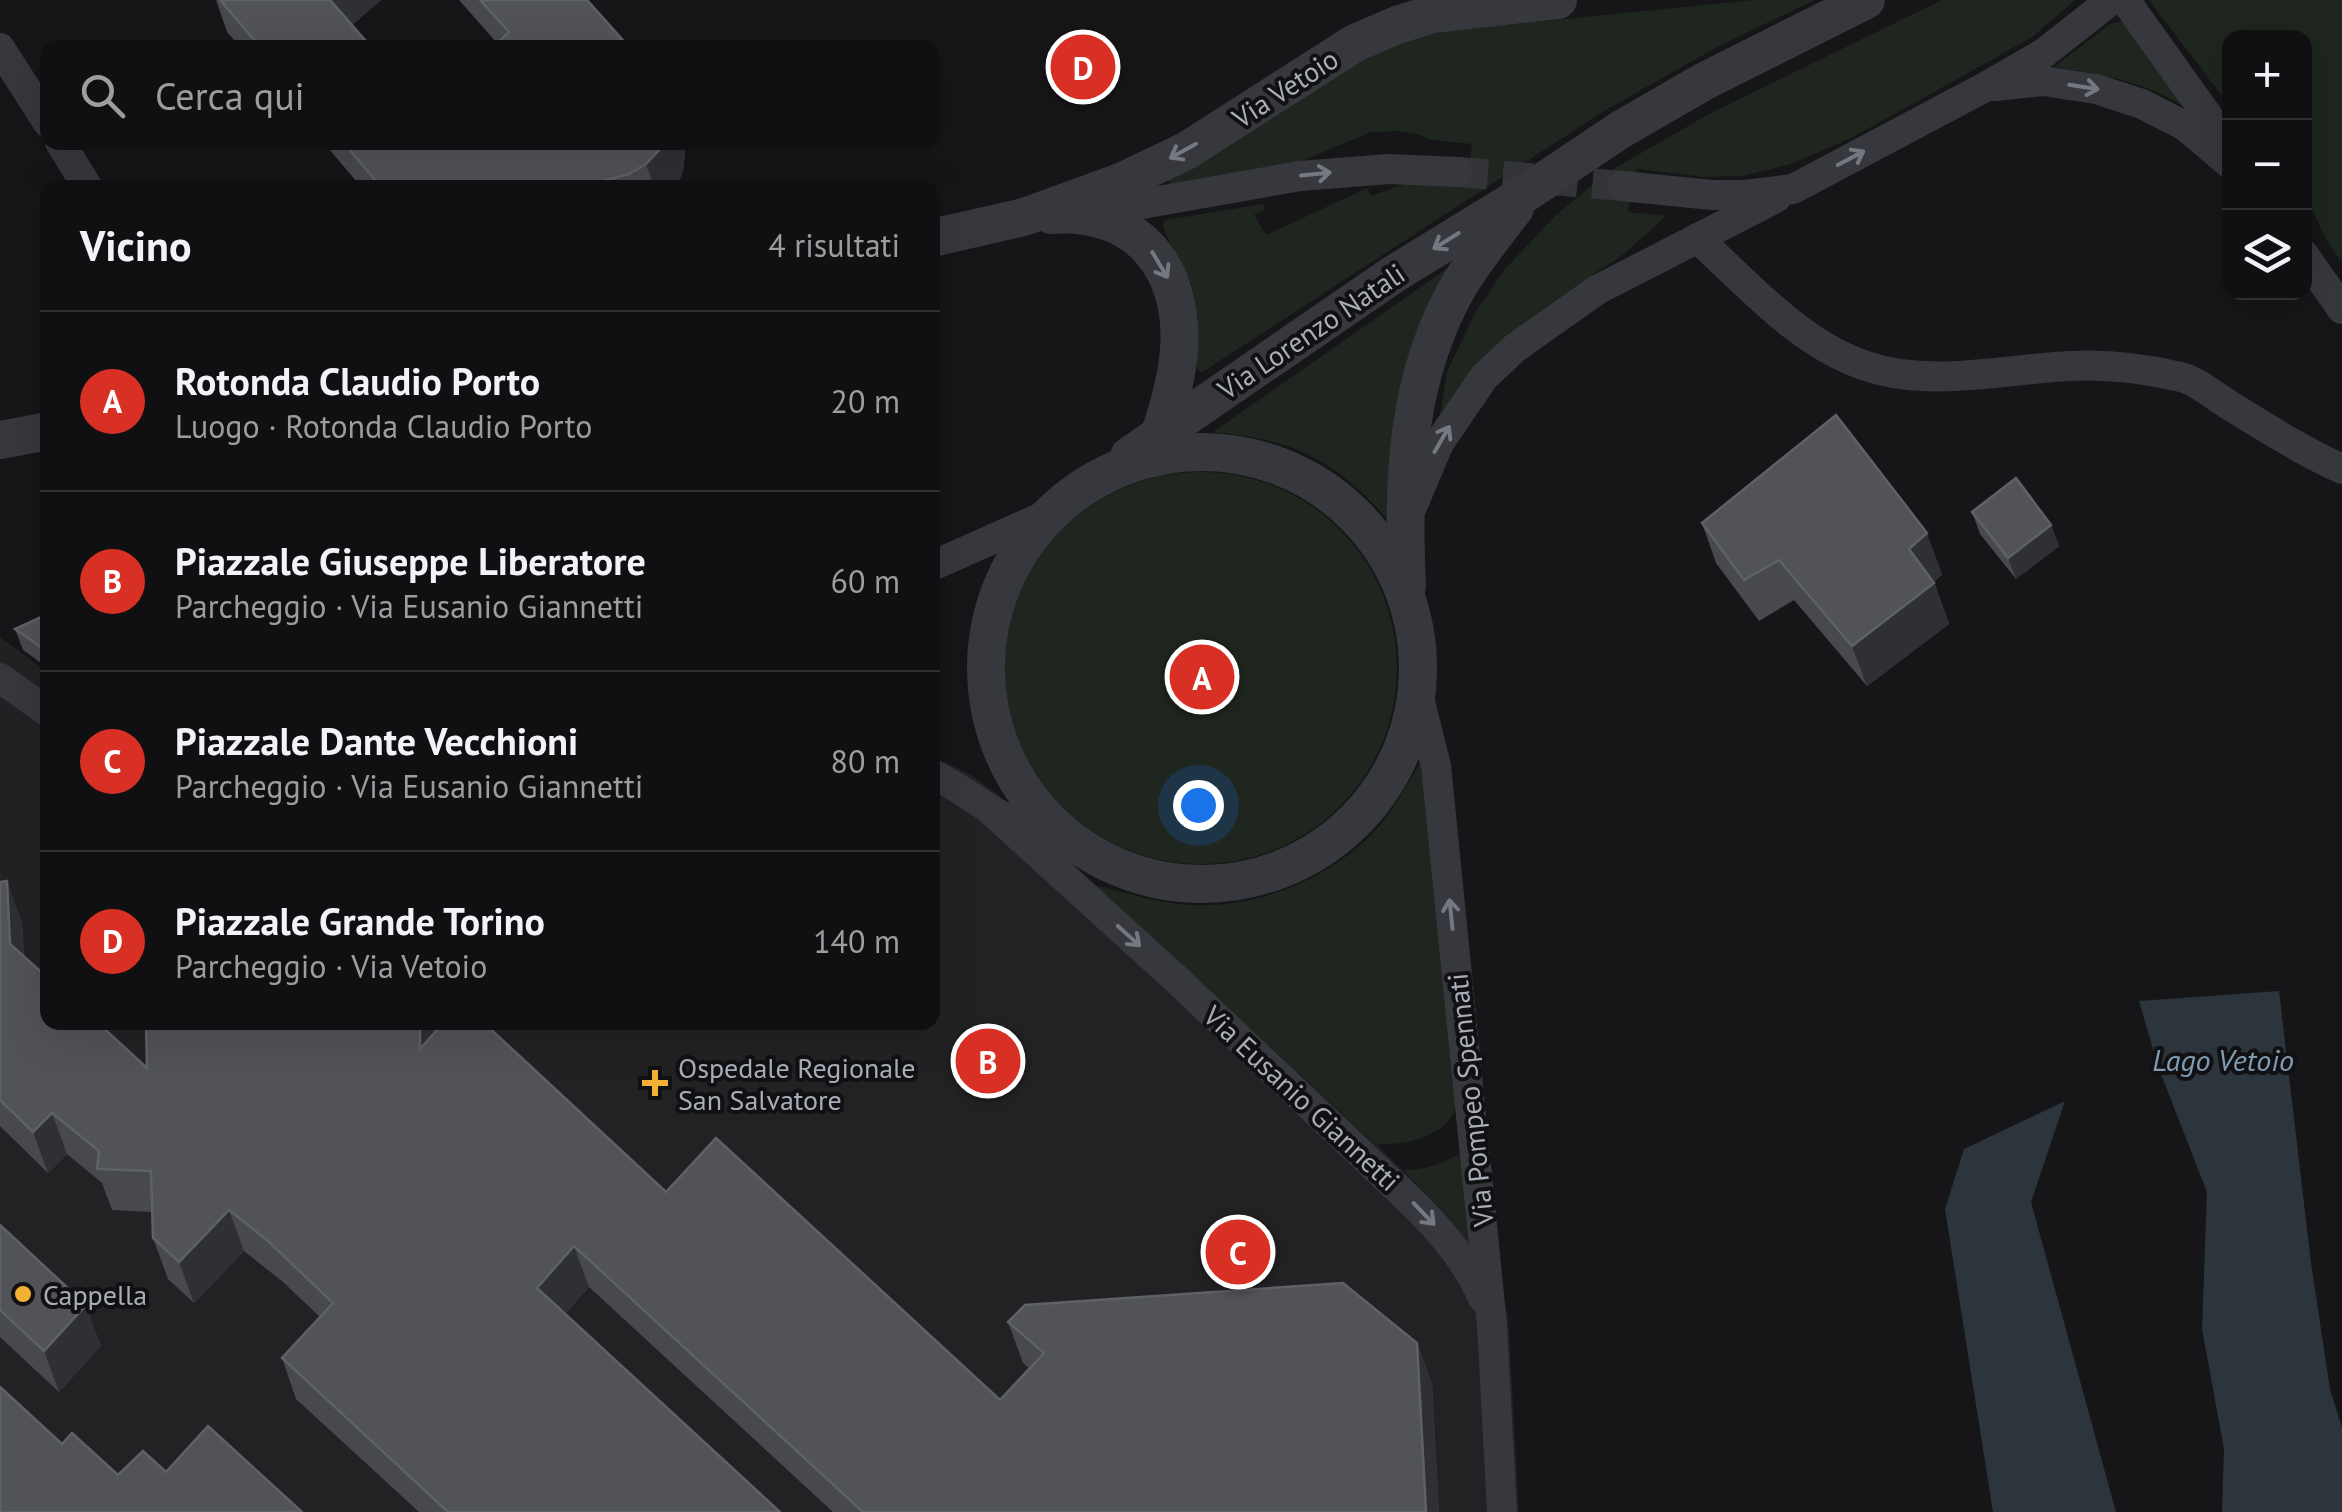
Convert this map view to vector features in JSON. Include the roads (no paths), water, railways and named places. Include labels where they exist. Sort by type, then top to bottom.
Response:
[{"type":"street","points":[[1354,43],[1423,0]]},
{"type":"street","name":"Via Vetoio","points":[[940,236],[1024,218],[1106,188],[1186,151],[1354,43],[1396,25],[1432,14],[1558,0]]},
{"type":"street","name":"Via Lorenzo Natali","points":[[1097,478],[1394,274],[1620,130],[1703,82],[1866,0]]},
{"type":"street","points":[[1404,529],[1439,443],[1484,377],[1515,348],[1598,290],[2044,53],[2108,0]]},
{"type":"street","points":[[2126,0],[2222,136]]},
{"type":"street","points":[[0,48],[40,110]]},
{"type":"street","points":[[1987,86],[2043,82],[2096,88],[2142,104],[2185,126],[2222,157]]},
{"type":"street","points":[[65,150],[83,180]]},
{"type":"street","points":[[1082,214],[1300,176],[1388,168],[1458,172]]},
{"type":"street","points":[[1622,186],[1712,195],[1793,189]]},
{"type":"street","name":"Via Lorenzo Natali","points":[[1408,600],[1406,464],[1410,426],[1430,348],[1461,282],[1529,190]]},
{"type":"street","name":"Via Vetoio","points":[[1024,218],[1082,214],[1102,218],[1135,234],[1159,260],[1177,303],[1180,348],[1160,434]]},
{"type":"street","points":[[1698,238],[1786,320],[1830,349],[1866,366],[1913,376],[2121,366],[2183,377],[2342,469]]},
{"type":"street","points":[[2312,266],[2342,309]]},
{"type":"street","points":[[0,440],[40,432]]},
{"type":"street","points":[[940,778],[989,809],[1110,864],[1182,883],[1220,883],[1256,877],[1292,864],[1324,846],[1354,822],[1378,794],[1397,762],[1418,690],[1419,660],[1408,600],[1394,568],[1376,539],[1327,491],[1265,461],[1231,453],[1180,453],[1129,464],[1097,478],[1049,514],[1022,546],[1002,582],[990,622],[985,664],[988,706],[1000,746],[1018,784],[1055,827],[1060,840]]},
{"type":"street","points":[[941,561],[1049,514]]},
{"type":"street","points":[[0,678],[40,706]]},
{"type":"street","name":"Via Pompeo Spennati","points":[[1418,690],[1436,766],[1492,1325],[1502,1512]]},
{"type":"street","name":"Via Eusanio Giannetti","points":[[989,809],[1176,978],[1418,1208],[1464,1263],[1492,1325]]},
{"type":"street","name":"Via Eusanio Giannetti","points":[[1060,840],[1066,874],[1082,894]]},
{"type":"water","name":"Lago Vetoio","points":[[2279,991],[2311,1263],[2330,1389],[2342,1428],[2342,1512],[2222,1512],[2224,1449],[2202,1329],[2207,1192],[2159,1069],[2139,1001]]},
{"type":"water","points":[[2065,1101],[2031,1202],[2116,1512],[1993,1512],[1945,1209],[1964,1149]]},
{"type":"tunnel","points":[[1458,172],[1622,186]]},
{"type":"place","name":"Piazzale Grande Torino","points":[[1083,67]]},
{"type":"place","name":"Rotonda Claudio Porto","points":[[1202,677]]},
{"type":"place","name":"Piazzale Giuseppe Liberatore","points":[[988,1061]]},
{"type":"place","name":"Ospedale Regionale San Salvatore","points":[[655,1083]]},
{"type":"place","name":"Piazzale Dante Vecchioni","points":[[1238,1252]]},
{"type":"place","name":"Cappella","points":[[23,1294]]}]
